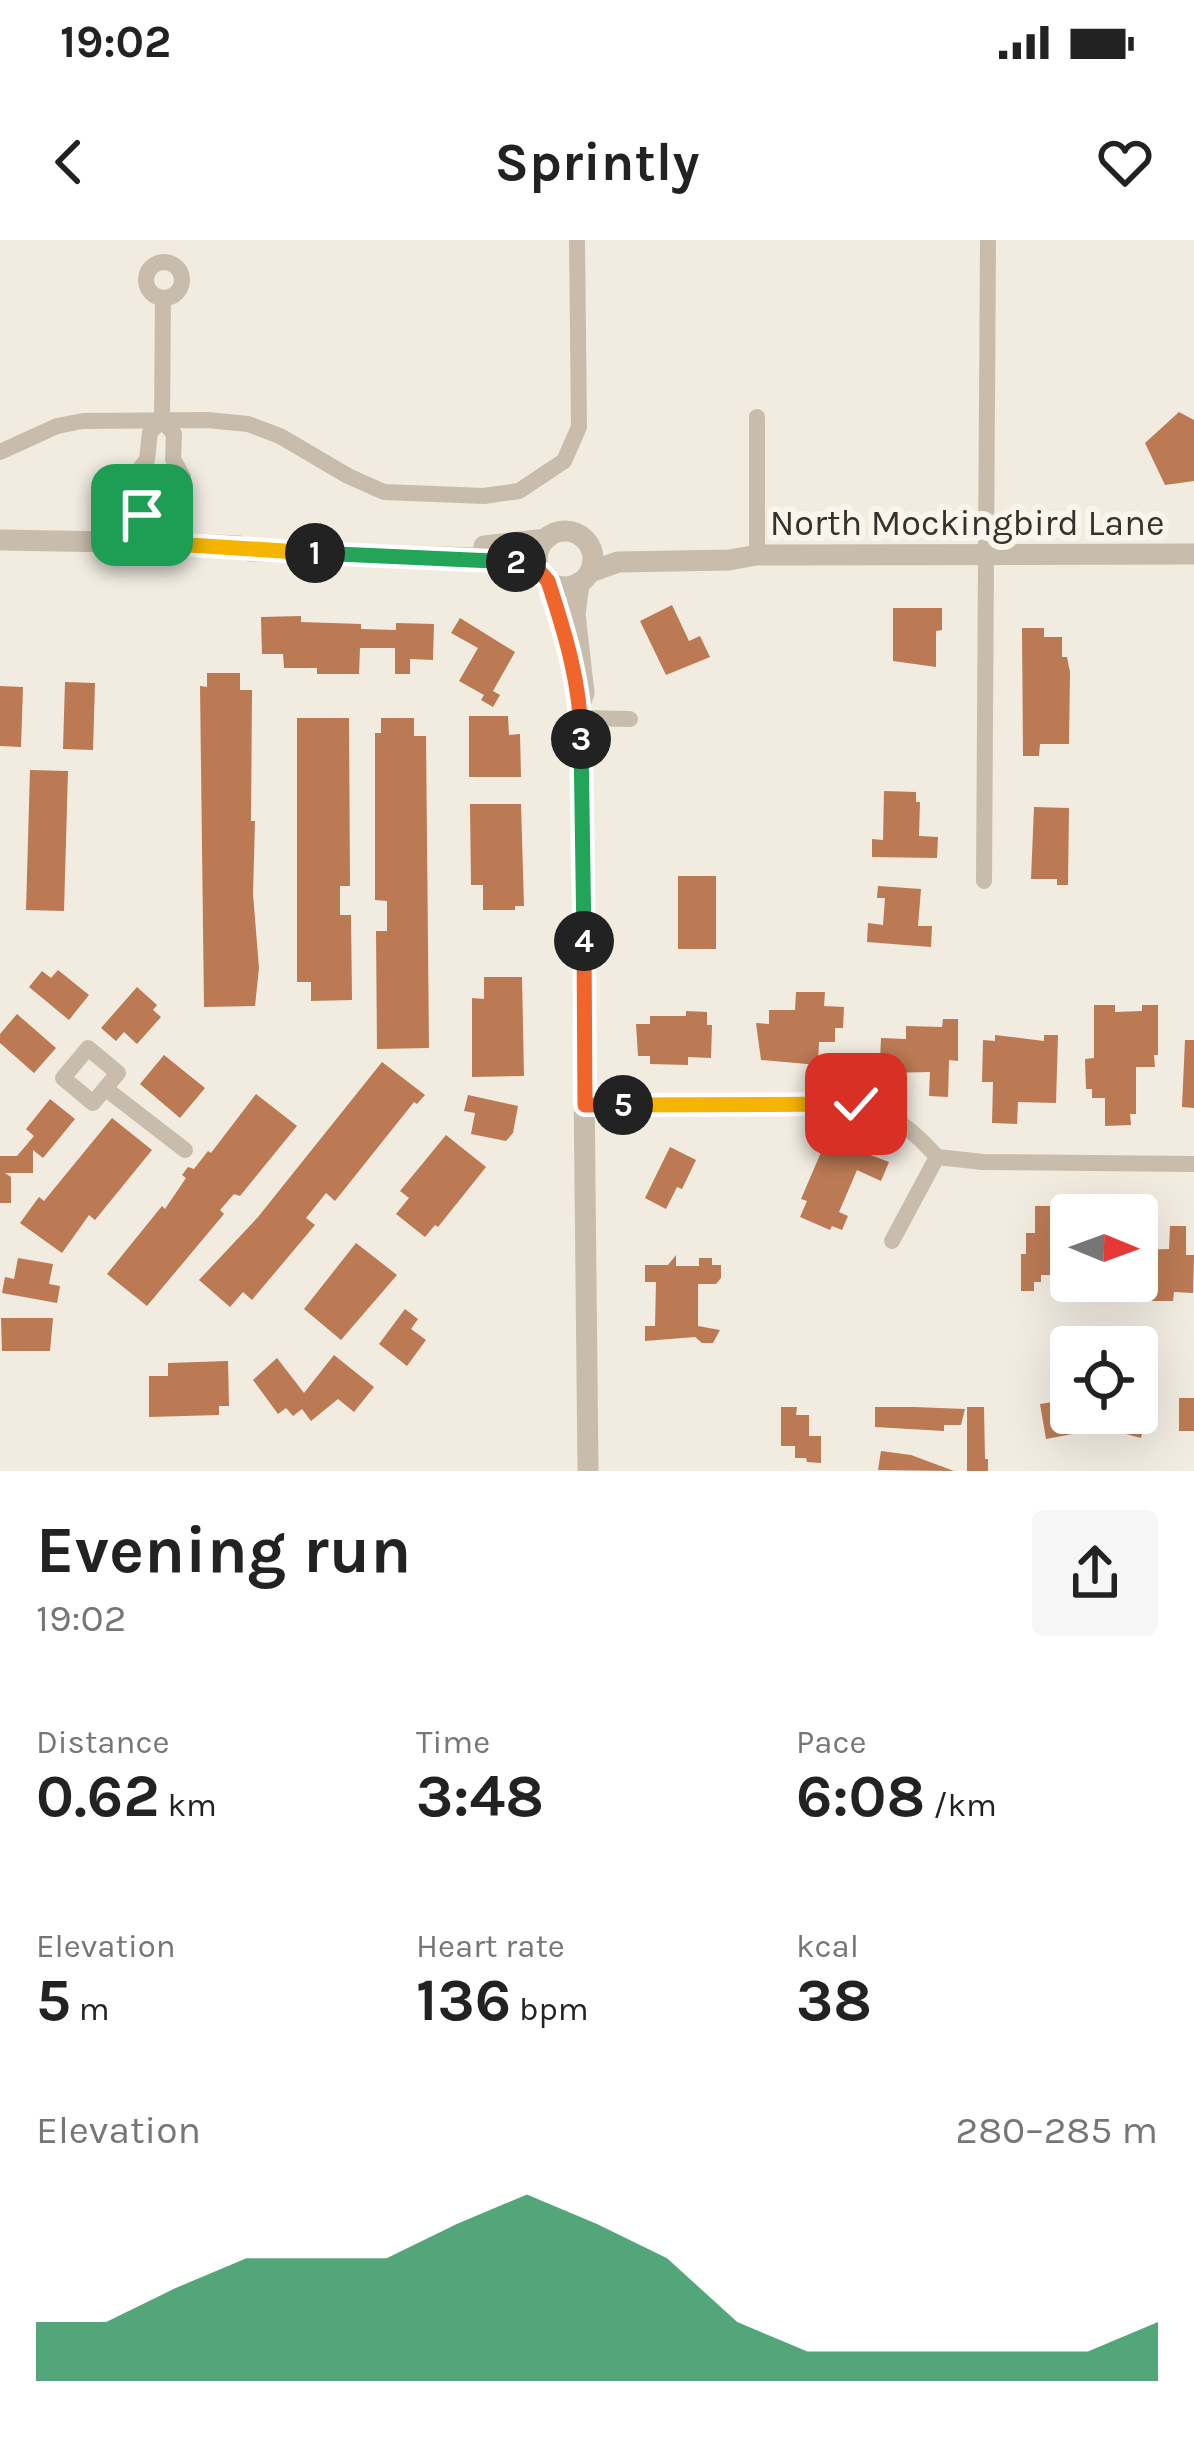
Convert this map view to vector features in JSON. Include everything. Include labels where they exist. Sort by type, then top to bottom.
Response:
[{"type":"street","points":[[0,452],[71,423],[248,424],[384,491],[484,496],[519,491],[564,460],[579,427],[577,240]]},
{"type":"street","points":[[984,880],[988,240]]},
{"type":"street","points":[[142,542],[136,473],[147,460],[150,432],[161,420],[163,298]]},
{"type":"street","points":[[748,556],[757,417]]},
{"type":"street","points":[[161,420],[174,434],[173,459],[183,477],[182,496],[172,512],[172,543]]},
{"type":"street","points":[[147,460],[173,459]]},
{"type":"street","name":"North Mockingbird Lane","points":[[239,546],[250,539],[489,546],[546,539],[568,531],[614,549],[748,556]]},
{"type":"street","points":[[546,539],[538,550],[581,711]]},
{"type":"street","name":"North Mockingbird Lane","points":[[0,540],[172,543],[239,546],[250,551],[509,560],[564,587],[614,563],[748,556],[1194,554]]},
{"type":"street","points":[[588,542],[593,557],[575,614],[583,668],[588,1471]]},
{"type":"street","points":[[581,711],[630,719]]},
{"type":"street","points":[[106,1089],[185,1150]]},
{"type":"street","points":[[585,1105],[856,1104],[877,1109],[913,1130],[937,1157],[983,1162],[1194,1164]]},
{"type":"street","points":[[892,1240],[937,1157]]},
{"type":"building","points":[[1179,412],[1194,420],[1194,481],[1165,485],[1145,443]]},
{"type":"building","points":[[672,605],[689,641],[700,636],[710,657],[666,675],[640,621]]},
{"type":"building","points":[[893,608],[942,608],[942,630],[936,631],[936,667],[893,661]]},
{"type":"building","points":[[301,616],[301,622],[361,624],[361,629],[434,624],[433,660],[410,659],[410,674],[395,674],[395,648],[360,648],[359,674],[284,668],[283,654],[262,654],[261,617]]},
{"type":"building","points":[[460,618],[515,652],[493,691],[500,695],[493,707],[481,700],[484,695],[459,681],[478,648],[451,633]]},
{"type":"building","points":[[1022,628],[1044,628],[1044,637],[1062,637],[1062,657],[1067,657],[1070,672],[1069,744],[1040,744],[1039,756],[1023,756]]},
{"type":"building","points":[[207,673],[240,673],[240,690],[252,690],[251,821],[255,821],[253,894],[259,968],[255,1006],[204,1007],[200,686],[207,687]]},
{"type":"building","points":[[65,682],[95,683],[93,750],[63,749]]},
{"type":"building","points":[[0,686],[23,687],[21,747],[0,746]]},
{"type":"building","points":[[469,716],[508,716],[509,735],[520,734],[521,777],[469,777]]},
{"type":"building","points":[[297,718],[349,718],[350,886],[340,886],[340,915],[351,915],[352,1000],[311,1001],[311,982],[297,982]]},
{"type":"building","points":[[381,718],[414,718],[414,736],[426,736],[429,1048],[377,1049],[376,931],[387,931],[387,901],[375,900],[375,733],[381,733]]},
{"type":"building","points":[[30,770],[68,771],[64,911],[26,910]]},
{"type":"building","points":[[884,791],[916,792],[919,836],[938,837],[937,858],[872,857],[872,839],[883,840]]},
{"type":"building","points":[[470,804],[521,804],[524,906],[483,910],[483,885],[471,885]]},
{"type":"building","points":[[1034,807],[1069,808],[1068,885],[1057,885],[1057,879],[1031,879]]},
{"type":"building","points":[[678,876],[716,876],[716,949],[678,949]]},
{"type":"building","points":[[878,886],[921,889],[918,926],[932,926],[931,947],[867,942],[868,923],[883,925],[885,898],[877,898]]},
{"type":"building","points":[[58,970],[89,995],[69,1020],[29,987],[42,971],[51,978]]},
{"type":"building","points":[[484,977],[522,977],[524,1076],[472,1077],[472,998],[484,999]]},
{"type":"building","points":[[137,987],[157,1005],[153,1010],[161,1017],[137,1044],[124,1032],[116,1041],[101,1028]]},
{"type":"building","points":[[796,992],[825,992],[824,1006],[844,1007],[843,1028],[835,1028],[835,1042],[819,1042],[818,1065],[761,1060],[756,1023],[769,1024],[769,1010],[795,1010]]},
{"type":"building","points":[[1094,1005],[1115,1005],[1115,1012],[1158,1005],[1158,1055],[1154,1055],[1155,1067],[1136,1067],[1136,1114],[1130,1114],[1131,1125],[1105,1126],[1105,1098],[1092,1098],[1092,1089],[1086,1089],[1085,1059],[1094,1058]]},
{"type":"building","points":[[686,1011],[707,1012],[707,1025],[712,1025],[711,1058],[688,1057],[688,1065],[650,1064],[650,1056],[638,1056],[636,1024],[650,1024],[650,1016],[686,1016]]},
{"type":"building","points":[[17,1014],[56,1048],[34,1073],[0,1043],[0,1034]]},
{"type":"building","points":[[943,1019],[958,1019],[958,1061],[949,1060],[948,1097],[929,1096],[930,1072],[888,1073],[888,1061],[880,1061],[881,1038],[906,1039],[906,1026],[942,1027]]},
{"type":"building","points":[[995,1035],[1044,1041],[1044,1035],[1058,1035],[1056,1103],[1018,1102],[1017,1124],[992,1123],[993,1082],[982,1082],[983,1040],[995,1041]]},
{"type":"building","points":[[1185,1040],[1194,1040],[1194,1108],[1182,1107]]},
{"type":"building","points":[[164,1055],[205,1088],[180,1118],[140,1084]]},
{"type":"building","points":[[382,1062],[425,1095],[414,1102],[335,1201],[326,1193],[306,1218],[315,1225],[252,1300],[243,1292],[230,1307],[199,1280],[258,1217]]},
{"type":"building","points":[[256,1094],[297,1126],[240,1196],[234,1194],[220,1210],[224,1214],[147,1306],[107,1274],[162,1206],[165,1209],[188,1167],[194,1169],[211,1153]]},
{"type":"building","points":[[468,1095],[518,1106],[513,1133],[506,1141],[471,1134],[475,1113],[464,1111]]},
{"type":"building","points":[[50,1099],[75,1119],[43,1158],[33,1150],[33,1173],[5,1173],[11,1177],[11,1203],[0,1203],[0,1156],[17,1156],[34,1136],[26,1129]]},
{"type":"building","points":[[112,1118],[152,1150],[95,1220],[89,1215],[62,1253],[20,1223]]},
{"type":"building","points":[[446,1135],[486,1167],[425,1237],[396,1214],[409,1198],[400,1191]]},
{"type":"building","points":[[825,1143],[889,1162],[881,1181],[857,1170],[839,1212],[848,1216],[842,1230],[800,1217],[807,1201],[801,1199]]},
{"type":"building","points":[[670,1147],[696,1160],[666,1209],[645,1198]]},
{"type":"building","points":[[1035,1206],[1050,1206],[1050,1275],[1041,1275],[1041,1282],[1034,1282],[1034,1291],[1021,1291],[1026,1233],[1035,1233]]},
{"type":"building","points":[[1170,1226],[1186,1226],[1186,1255],[1194,1255],[1193,1293],[1174,1292],[1173,1301],[1158,1301],[1158,1249],[1169,1249]]},
{"type":"building","points":[[356,1243],[397,1275],[341,1340],[304,1309]]},
{"type":"building","points":[[676,1255],[676,1266],[699,1266],[699,1258],[712,1258],[712,1265],[721,1265],[716,1284],[698,1284],[698,1326],[720,1330],[713,1343],[695,1337],[645,1341],[645,1326],[655,1326],[656,1282],[645,1282],[645,1265],[668,1265]]},
{"type":"building","points":[[18,1258],[53,1264],[49,1284],[60,1286],[57,1303],[2,1293],[5,1277],[14,1279]]},
{"type":"building","points":[[405,1309],[418,1319],[411,1329],[426,1340],[407,1366],[379,1344]]},
{"type":"building","points":[[1,1318],[53,1318],[50,1351],[2,1351]]},
{"type":"building","points":[[334,1355],[374,1387],[354,1412],[338,1399],[311,1421],[302,1409],[293,1416],[286,1408],[278,1414],[253,1380],[277,1358],[304,1393]]},
{"type":"building","points":[[228,1361],[229,1406],[219,1406],[219,1415],[149,1417],[149,1376],[168,1376],[168,1363]]},
{"type":"building","points":[[1179,1398],[1194,1398],[1194,1431],[1179,1431]]},
{"type":"building","points":[[1050,1402],[1050,1434],[1073,1434],[1046,1439],[1040,1404]]},
{"type":"building","points":[[781,1407],[797,1407],[796,1415],[809,1415],[809,1436],[821,1436],[821,1463],[795,1458],[795,1446],[781,1446]]},
{"type":"building","points":[[875,1407],[965,1409],[961,1425],[944,1425],[944,1431],[875,1427]]},
{"type":"building","points":[[967,1407],[984,1407],[988,1471],[967,1471]]},
{"type":"building","points":[[881,1451],[911,1455],[954,1471],[878,1470]]},
{"type":"route","points":[[142,515],[142,542],[239,546],[250,551],[509,560],[540,572],[548,581],[567,641],[580,704],[585,1105],[856,1104]]}]
